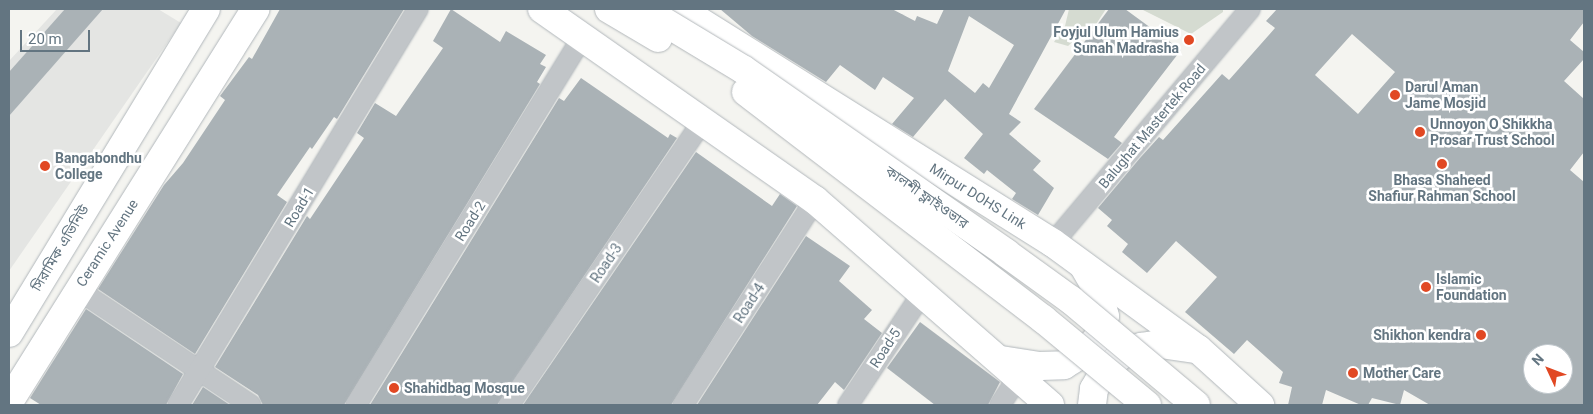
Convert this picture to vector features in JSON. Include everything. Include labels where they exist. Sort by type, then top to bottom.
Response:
[{"type":"main road","name":"সিরামিক এভিনিউ","points":[[9,332],[206,9]]},
{"type":"main road","name":"Ceramic Avenue","points":[[9,402],[77,289],[256,9]]},
{"type":"main road","points":[[542,9],[815,200],[923,292],[1050,405]]},
{"type":"main road","points":[[609,9],[736,85],[1043,319],[1147,405]]},
{"type":"main road","name":"কালশী ফ্লাইওভার","points":[[643,9],[744,70],[998,247],[1071,300],[1196,405]]},
{"type":"main road","name":"Mirpur DOHS Link","points":[[680,9],[1053,243],[1198,350],[1260,405]]},
{"type":"main road","points":[[707,9],[720,33]]},
{"type":"main road","points":[[1009,368],[1064,365],[1083,354],[1097,339],[1105,316],[1098,291],[1082,263]]},
{"type":"main road","points":[[1092,405],[1094,389],[1105,370],[1121,355],[1141,347],[1160,344],[1198,350]]},
{"type":"street","name":"Road-1","points":[[178,405],[201,372],[418,9]]},
{"type":"street","name":"Balughat Mastertek Road","points":[[1053,243],[1250,9]]},
{"type":"street","name":"Road-2","points":[[356,405],[583,36]]},
{"type":"street","name":"Road-3","points":[[509,405],[703,121]]},
{"type":"street","name":"Road-4","points":[[684,405],[815,200]]},
{"type":"street","points":[[77,289],[251,405]]},
{"type":"street","name":"Road-5","points":[[848,405],[923,292]]},
{"type":"street","points":[[1000,405],[1009,368]]},
{"type":"shaded area","name":"Bangabondhu College","points":[[57,9],[158,9],[181,23],[9,271],[9,61]]},
{"type":"shaded area","points":[[1069,9],[1106,9],[1087,38],[1082,33],[1068,46],[1054,42],[1065,26]]},
{"type":"shaded area","points":[[1141,9],[1223,9],[1223,12],[1191,34]]},
{"type":"building","points":[[65,9],[103,9],[9,116],[9,72]]},
{"type":"building","points":[[280,9],[404,9],[337,119],[334,117],[312,149],[310,147],[277,195],[287,202],[195,354],[98,289],[164,185],[183,163],[225,100],[220,96],[249,57],[252,59]]},
{"type":"building","points":[[451,9],[500,42],[506,31],[546,55],[540,64],[546,67],[537,82],[540,84],[344,405],[263,405],[258,395],[215,367],[307,216],[310,219],[364,138],[357,133],[375,103],[396,116],[443,48],[433,41]]},
{"type":"building","points":[[720,9],[892,9],[915,21],[917,16],[937,24],[944,9],[1066,9],[1009,114],[1021,122],[1009,134],[1041,161],[1033,170],[1054,188],[1038,215],[1012,199],[1016,193],[987,170],[984,174],[964,158],[983,134],[945,99],[913,137],[892,124],[914,98],[883,77],[875,90],[840,65],[826,82],[752,36]],"holes":[[[969,16],[1014,45],[989,88],[983,83],[975,93],[948,71]]]},
{"type":"building","points":[[1109,9],[1125,9],[1181,50],[1114,137],[1122,143],[1108,159],[1034,109]]},
{"type":"building","points":[[1277,9],[1584,9],[1584,22],[1570,40],[1584,52],[1584,59],[1564,81],[1584,99],[1584,152],[1570,170],[1584,182],[1584,405],[1430,405],[1404,390],[1400,405],[1372,398],[1368,405],[1361,405],[1326,390],[1322,405],[1288,405],[1292,387],[1279,383],[1283,372],[1247,340],[1234,354],[1185,312],[1217,277],[1176,241],[1147,273],[1122,252],[1128,244],[1107,226],[1112,220],[1098,208],[1159,137],[1163,140],[1222,74],[1229,80],[1275,28],[1266,21]],"holes":[[[1352,34],[1395,72],[1358,114],[1315,75]]]},
{"type":"building","points":[[581,78],[668,138],[670,134],[677,138],[497,405],[370,405],[559,98],[564,101]]},
{"type":"building","points":[[696,152],[772,206],[780,194],[797,206],[671,405],[523,405]]},
{"type":"building","points":[[806,236],[850,266],[839,281],[872,310],[864,319],[882,333],[844,390],[835,382],[817,405],[697,405]]},
{"type":"building","points":[[86,309],[183,374],[166,405],[41,405],[30,398]]},
{"type":"building","points":[[920,322],[1000,382],[988,405],[935,405],[887,368]]},
{"type":"building","points":[[203,387],[230,405],[192,405]]},
{"type":"place","name":"Foyjul Ulum Hamius Sunah Madrasha","points":[[1189,40]]},
{"type":"place","name":"Darul Aman Jame Mosjid","points":[[1395,95]]},
{"type":"place","name":"Unnoyon O Shikkha Prosar Trust School","points":[[1420,132]]},
{"type":"place","name":"Bhasa Shaheed Shafiur Rahman School","points":[[1442,164]]},
{"type":"place","name":"Bangabondhu College","points":[[45,166]]},
{"type":"place","name":"Islamic Foundation","points":[[1426,287]]},
{"type":"place","name":"Shikhon kendra","points":[[1481,335]]},
{"type":"place","name":"Mother Care","points":[[1353,373]]},
{"type":"place","name":"Shahidbag Mosque","points":[[394,388]]}]
